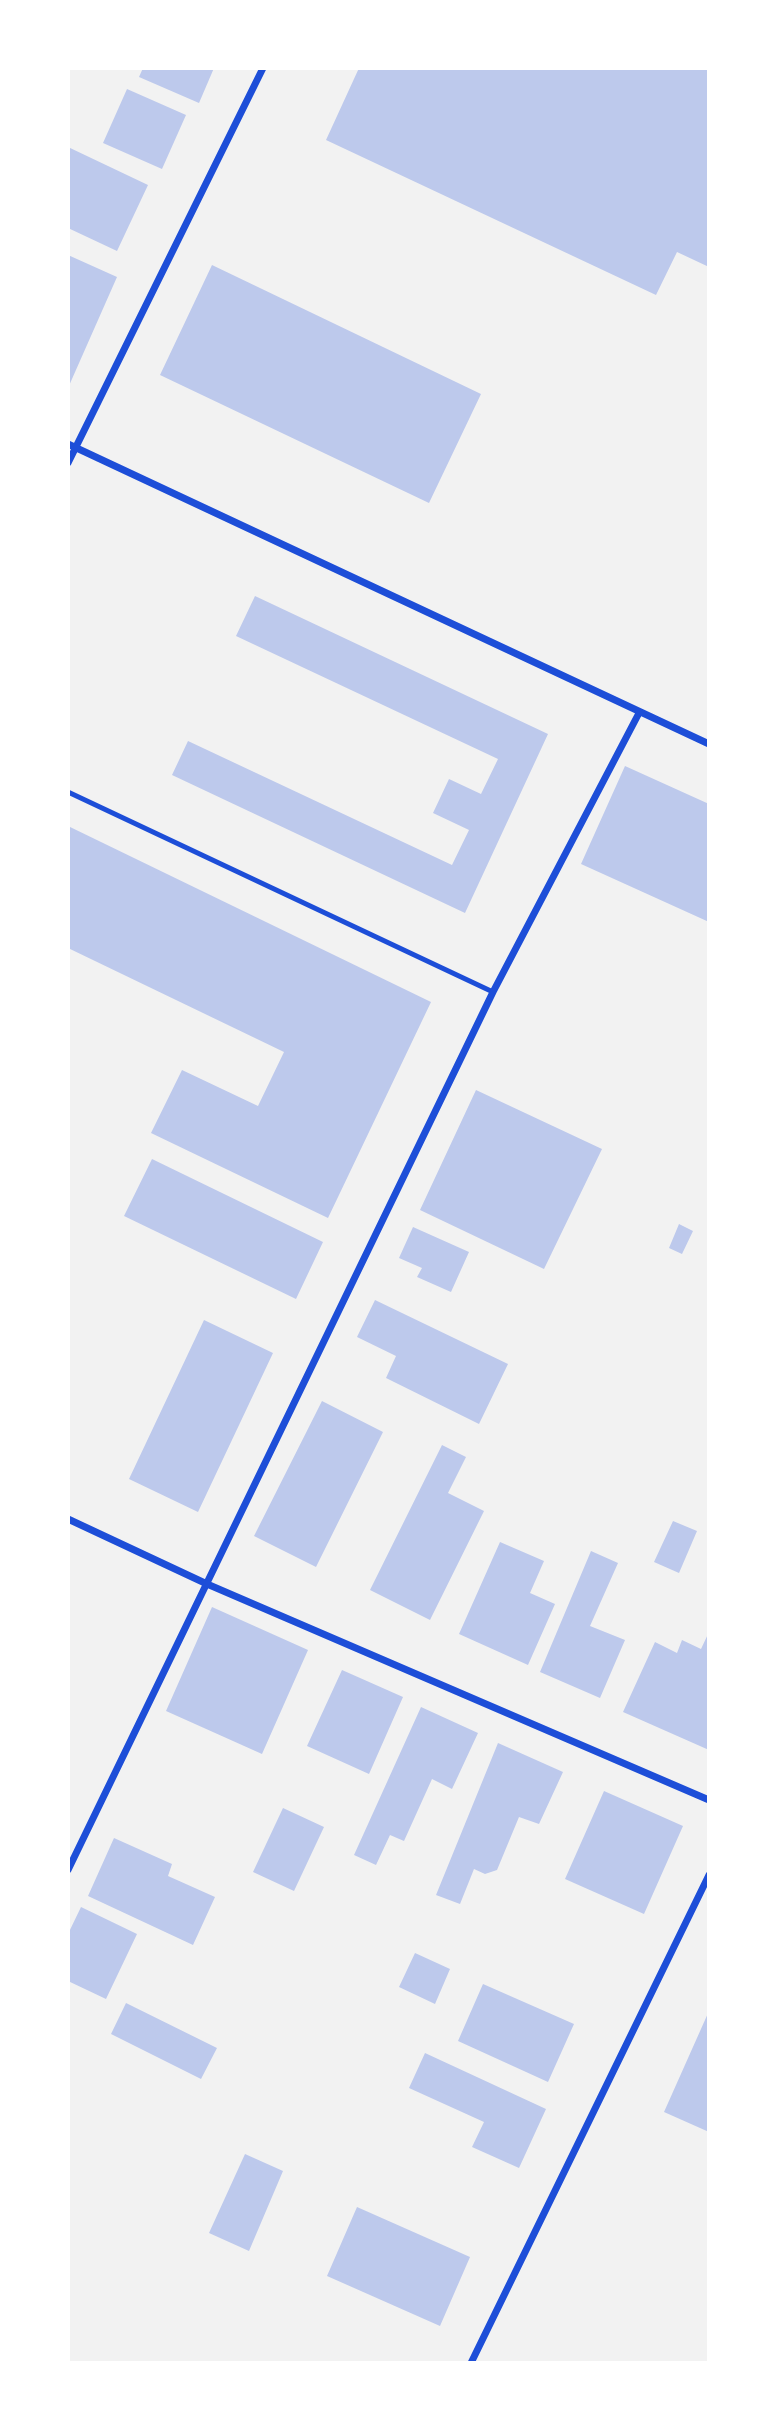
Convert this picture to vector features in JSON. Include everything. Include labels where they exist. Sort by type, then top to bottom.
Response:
[{"type":"street","points":[[68,463],[262,68]]},
{"type":"street","points":[[68,444],[709,744]]},
{"type":"street","points":[[68,1870],[493,992],[639,713]]},
{"type":"street","points":[[68,1519],[207,1584],[709,1800]]},
{"type":"street","points":[[471,2363],[709,1875]]},
{"type":"lane","points":[[68,792],[493,992]]},
{"type":"building","points":[[143,68],[214,68],[199,103],[139,77]]},
{"type":"building","points":[[359,68],[709,68],[709,267],[677,252],[656,295],[326,140]]},
{"type":"building","points":[[127,89],[186,115],[162,169],[103,143]]},
{"type":"building","points":[[68,147],[148,185],[117,251],[68,228]]},
{"type":"building","points":[[68,255],[117,277],[68,388]]},
{"type":"building","points":[[212,265],[481,394],[429,503],[160,375]]},
{"type":"building","points":[[255,596],[548,734],[465,913],[172,775],[188,741],[452,865],[469,830],[433,813],[449,779],[481,794],[498,759],[236,636]]},
{"type":"building","points":[[625,766],[709,804],[709,922],[581,864]]},
{"type":"building","points":[[68,826],[431,1002],[328,1218],[151,1133],[182,1070],[258,1106],[284,1052],[68,948]]},
{"type":"building","points":[[476,1090],[602,1149],[544,1269],[420,1210]]},
{"type":"building","points":[[152,1159],[323,1242],[296,1299],[124,1216]]},
{"type":"building","points":[[679,1224],[693,1231],[682,1254],[669,1248]]},
{"type":"building","points":[[413,1227],[469,1252],[451,1292],[417,1277],[422,1268],[399,1258]]},
{"type":"building","points":[[375,1300],[508,1364],[479,1424],[386,1378],[396,1356],[357,1337]]},
{"type":"building","points":[[204,1320],[273,1353],[198,1512],[129,1479]]},
{"type":"building","points":[[322,1401],[383,1432],[316,1567],[254,1536]]},
{"type":"building","points":[[442,1445],[466,1457],[448,1493],[484,1511],[430,1620],[370,1590]]},
{"type":"building","points":[[673,1521],[697,1531],[679,1573],[654,1562]]},
{"type":"building","points":[[500,1542],[544,1561],[530,1593],[555,1604],[528,1665],[459,1634]]},
{"type":"building","points":[[591,1551],[618,1563],[590,1626],[625,1640],[600,1698],[540,1672]]},
{"type":"building","points":[[212,1607],[308,1650],[262,1754],[166,1711]]},
{"type":"building","points":[[709,1632],[709,1750],[623,1712],[655,1642],[677,1653],[682,1640],[701,1649]]},
{"type":"building","points":[[342,1670],[403,1697],[369,1774],[307,1746]]},
{"type":"building","points":[[421,1707],[478,1733],[452,1789],[432,1779],[404,1841],[390,1835],[376,1865],[354,1855]]},
{"type":"building","points":[[498,1743],[563,1772],[539,1824],[519,1817],[497,1870],[485,1874],[474,1869],[460,1904],[436,1895]]},
{"type":"building","points":[[604,1791],[683,1826],[644,1914],[565,1879]]},
{"type":"building","points":[[283,1808],[324,1827],[294,1891],[253,1872]]},
{"type":"building","points":[[114,1838],[172,1864],[168,1876],[215,1897],[193,1945],[88,1896]]},
{"type":"building","points":[[81,1907],[137,1934],[106,1999],[68,1981],[68,1934]]},
{"type":"building","points":[[415,1953],[450,1969],[435,2004],[399,1987]]},
{"type":"building","points":[[483,1984],[574,2024],[548,2082],[458,2041]]},
{"type":"building","points":[[126,2003],[217,2048],[201,2079],[111,2034]]},
{"type":"building","points":[[709,2011],[709,2132],[664,2112]]},
{"type":"building","points":[[425,2053],[546,2109],[519,2168],[472,2147],[484,2122],[409,2088]]},
{"type":"building","points":[[245,2154],[283,2171],[249,2251],[209,2233]]},
{"type":"building","points":[[357,2207],[470,2257],[440,2326],[327,2276]]}]
